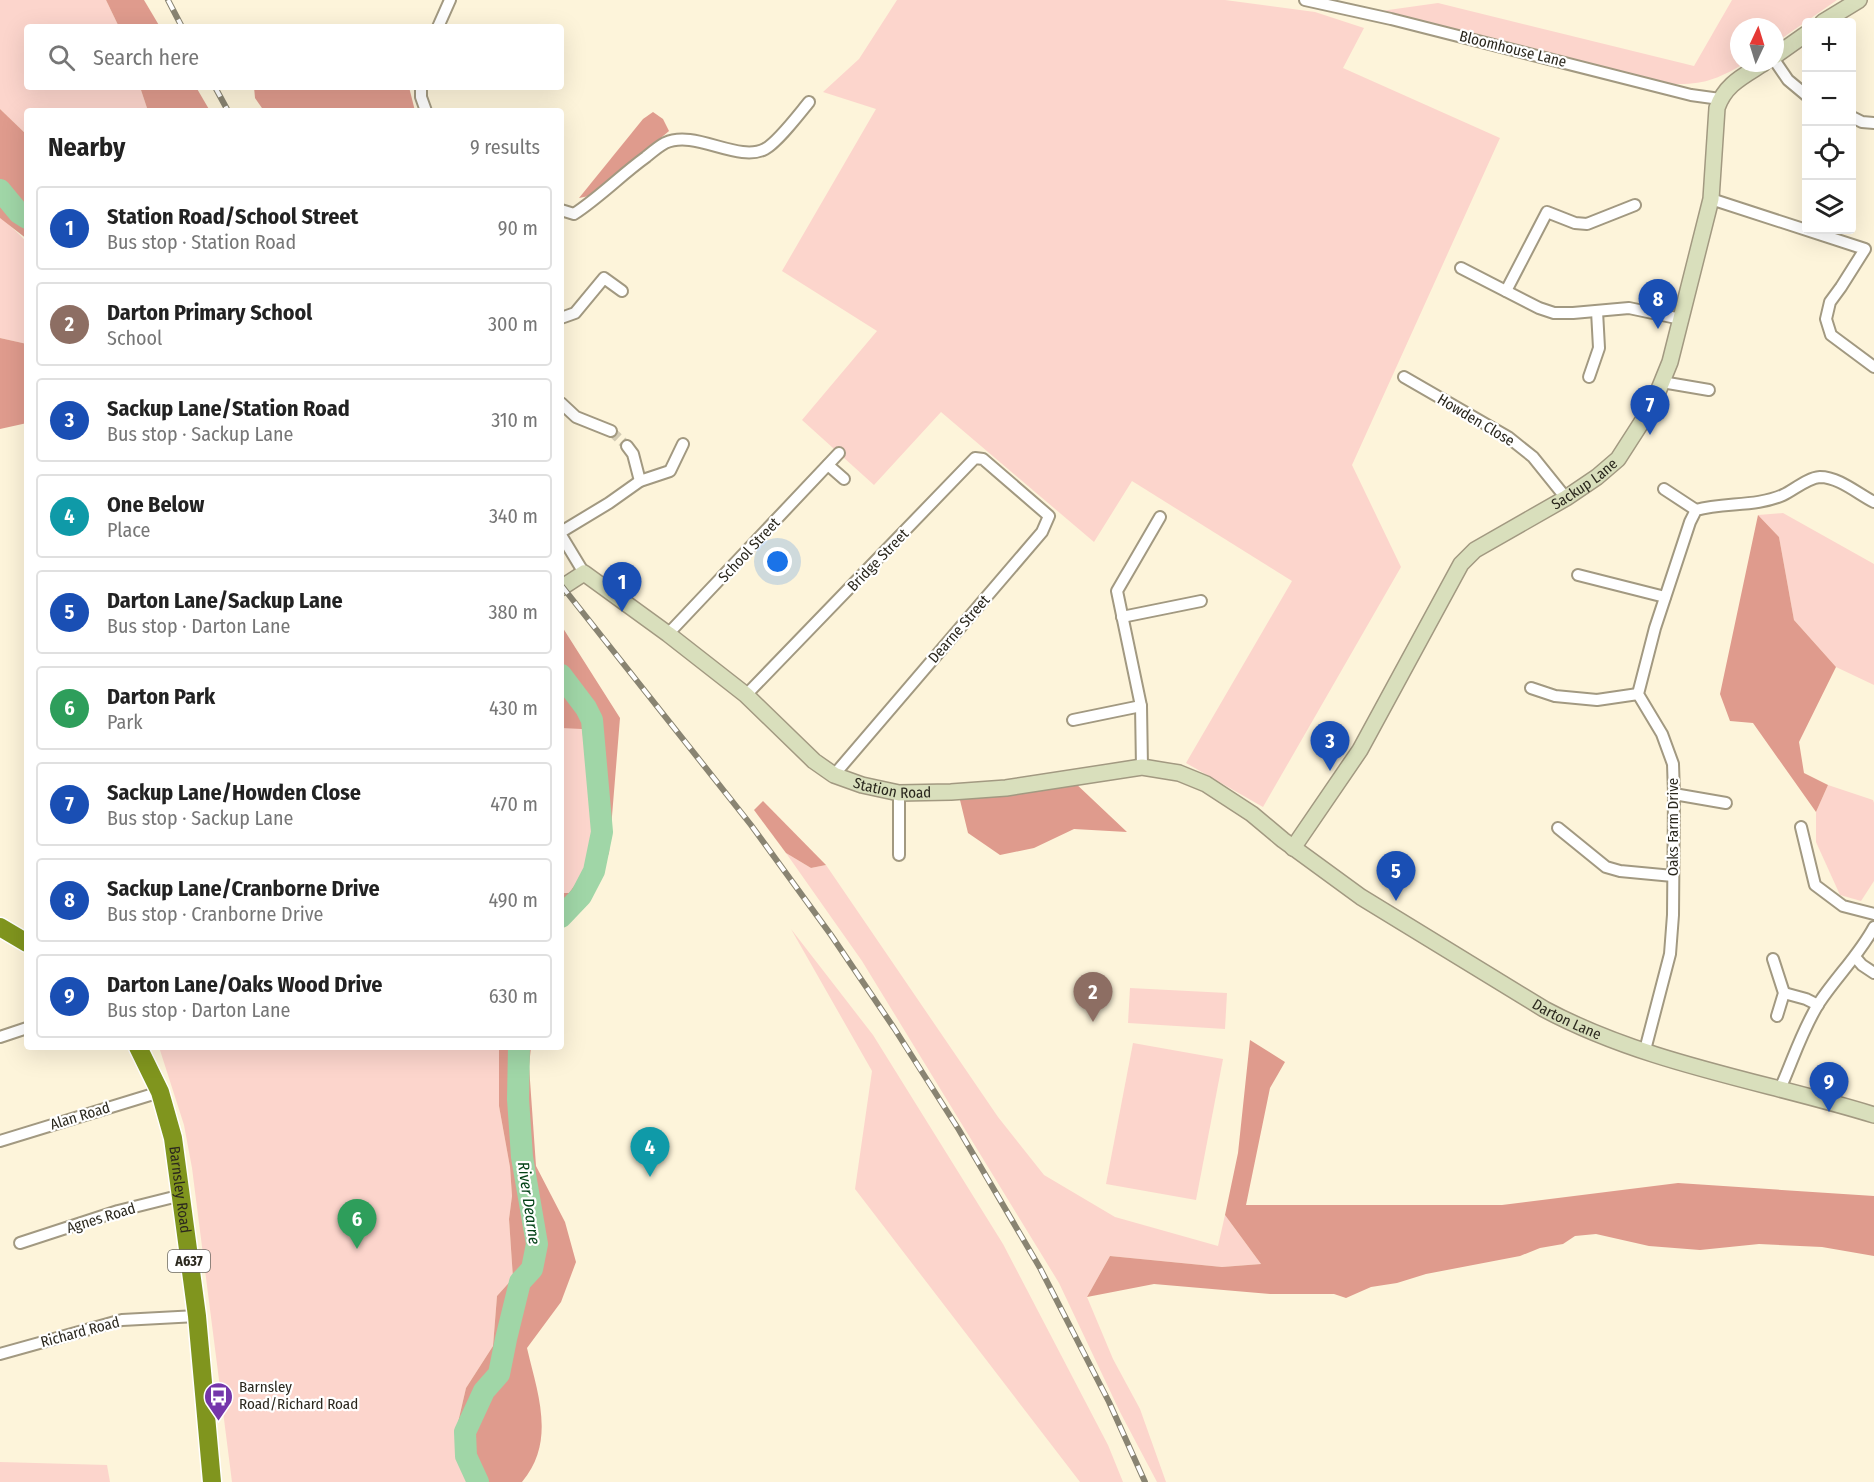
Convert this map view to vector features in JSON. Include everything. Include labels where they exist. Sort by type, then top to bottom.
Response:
[{"type":"highway","points":[[0,927],[24,940]]},
{"type":"highway","name":"Barnsley Road","points":[[139,1050],[159,1092],[173,1138],[197,1316],[212,1482]]},
{"type":"main road","points":[[1830,18],[1859,0]]},
{"type":"main road","points":[[1784,50],[1802,37]]},
{"type":"main road","points":[[1720,99],[1729,86],[1750,72]]},
{"type":"main road","name":"Sackup Lane","points":[[1293,848],[1360,750],[1461,564],[1475,550],[1566,498],[1597,477],[1618,459],[1646,417],[1670,362],[1711,200],[1717,108],[1720,99]]},
{"type":"main road","points":[[564,586],[584,573]]},
{"type":"main road","name":"Station Road","points":[[584,573],[668,634],[746,695],[814,761],[834,775],[862,785],[899,793],[951,792],[1006,788],[1142,767],[1179,773],[1206,784],[1252,814],[1293,848]]},
{"type":"main road","name":"Darton Lane","points":[[1293,848],[1361,897],[1544,1009],[1598,1035],[1689,1065],[1874,1115]]},
{"type":"street","points":[[439,24],[450,0]]},
{"type":"street","name":"Bloomhouse Lane","points":[[1305,0],[1391,19],[1691,95],[1720,99]]},
{"type":"street","points":[[1782,72],[1788,81],[1802,92]]},
{"type":"street","points":[[421,90],[425,108]]},
{"type":"street","points":[[564,211],[574,214],[582,209],[665,143],[692,140],[745,152],[764,149],[785,130],[809,102]]},
{"type":"street","points":[[1856,119],[1874,123]]},
{"type":"street","points":[[1711,200],[1869,251],[1830,302],[1826,318],[1831,334],[1874,367]]},
{"type":"street","points":[[1506,291],[1547,212],[1575,223],[1587,224],[1635,205]]},
{"type":"street","points":[[1461,268],[1539,308],[1554,313],[1597,312],[1629,308],[1681,319]]},
{"type":"street","points":[[564,317],[575,313],[604,278],[622,291]]},
{"type":"street","points":[[1589,377],[1599,348],[1597,312]]},
{"type":"street","name":"Howden Close","points":[[1404,377],[1508,437],[1533,457],[1566,498]]},
{"type":"street","points":[[1662,382],[1709,390]]},
{"type":"street","points":[[564,407],[576,417],[611,431]]},
{"type":"street","name":"Station Road","points":[[564,531],[639,481],[670,471],[683,444]]},
{"type":"street","points":[[627,446],[633,454],[639,481]]},
{"type":"street","name":"School Street","points":[[668,634],[839,453]]},
{"type":"street","name":"Bridge Street","points":[[746,695],[975,458],[983,459],[1013,486]]},
{"type":"street","points":[[828,465],[844,479]]},
{"type":"street","points":[[1696,510],[1709,506],[1763,501],[1783,495],[1818,477],[1835,480],[1874,502]]},
{"type":"street","name":"Dearne Street","points":[[834,775],[1042,532],[1049,516],[1013,486]]},
{"type":"street","points":[[1664,489],[1696,510]]},
{"type":"street","points":[[1531,688],[1555,696],[1597,700],[1638,694],[1655,628],[1696,510]]},
{"type":"street","points":[[1142,767],[1141,706],[1117,591],[1160,517]]},
{"type":"street","name":"Station Road","points":[[564,538],[584,573]]},
{"type":"street","points":[[1578,575],[1665,597]]},
{"type":"street","points":[[1122,617],[1201,601]]},
{"type":"street","name":"Oaks Farm Drive","points":[[1638,694],[1662,734],[1673,764],[1674,794],[1673,915],[1670,954],[1645,1050]]},
{"type":"street","points":[[1073,720],[1141,706]]},
{"type":"street","points":[[898,855],[899,793]]},
{"type":"street","points":[[1674,794],[1726,803]]},
{"type":"street","points":[[1802,827],[1815,885],[1843,906],[1874,914]]},
{"type":"street","points":[[1558,828],[1606,867],[1620,871],[1673,876]]},
{"type":"street","points":[[1780,1089],[1801,1035],[1818,1005],[1855,957],[1874,927]]},
{"type":"street","points":[[1855,957],[1874,973]]},
{"type":"street","points":[[1773,959],[1784,993],[1777,1016]]},
{"type":"street","points":[[1784,993],[1818,1005]]},
{"type":"street","points":[[0,1037],[24,1029]]},
{"type":"street","name":"Alan Road","points":[[0,1141],[159,1092]]},
{"type":"street","name":"Agnes Road","points":[[20,1243],[118,1211],[182,1195]]},
{"type":"street","name":"Richard Road","points":[[0,1353],[122,1320],[197,1316]]},
{"type":"shaded area","points":[[0,0],[106,0],[118,24],[24,24],[24,90],[141,90],[147,108],[24,108],[24,132],[0,109]]},
{"type":"shaded area","points":[[106,0],[144,0],[158,24],[118,24]]},
{"type":"shaded area","points":[[897,0],[1225,0],[1315,12],[1364,28],[1343,68],[1500,138],[1352,465],[1401,567],[1263,807],[1186,763],[1292,581],[1132,481],[1094,542],[941,412],[874,485],[802,420],[877,331],[782,271],[876,109],[823,92],[859,59]]},
{"type":"shaded area","points":[[1732,0],[1837,0],[1811,18],[1802,18],[1802,24],[1784,37],[1784,18],[1730,18],[1730,72],[1711,80],[1685,84],[1674,84],[1374,12],[1438,3],[1694,66]]},
{"type":"shaded area","points":[[141,90],[198,90],[208,108],[147,108]]},
{"type":"shaded area","points":[[254,90],[410,90],[414,108],[262,108],[255,98]]},
{"type":"shaded area","points":[[0,109],[24,132],[24,237],[0,218]]},
{"type":"shaded area","points":[[653,112],[663,119],[669,131],[594,195],[579,198],[643,119]]},
{"type":"shaded area","points":[[0,216],[24,239],[24,343],[0,338]]},
{"type":"shaded area","points":[[0,338],[24,343],[24,424],[0,429]]},
{"type":"shaded area","points":[[1783,513],[1874,564],[1874,685],[1836,667],[1794,620],[1779,537],[1758,515]]},
{"type":"shaded area","points":[[1758,515],[1779,537],[1794,620],[1836,667],[1799,742],[1804,773],[1828,785],[1816,812],[1753,723],[1730,721],[1720,694]]},
{"type":"shaded area","points":[[564,630],[620,718],[609,853],[592,889],[564,922],[564,893],[569,893],[587,868],[596,830],[582,729],[564,728]]},
{"type":"shaded area","points":[[564,728],[582,728],[596,830],[587,868],[569,893],[564,893]]},
{"type":"shaded area","points":[[1073,781],[1127,832],[1074,829],[1034,848],[1000,855],[968,833],[960,800]]},
{"type":"shaded area","points":[[1828,785],[1873,800],[1874,803],[1874,881],[1861,901],[1840,895],[1816,842],[1816,812]]},
{"type":"shaded area","points":[[763,801],[826,865],[811,868],[786,853],[754,810]]},
{"type":"shaded area","points":[[786,853],[811,868],[826,865],[998,1117],[1044,1175],[1115,1217],[1218,1246],[1225,1215],[1261,1264],[1222,1267],[1110,1256],[1087,1297],[1113,1359],[1140,1409],[1166,1482],[1157,1482],[1120,1412],[1059,1283],[862,961]]},
{"type":"shaded area","points":[[791,929],[873,1035],[1003,1244],[1108,1445],[1123,1482],[1080,1482],[855,1189],[872,1071]]},
{"type":"shaded area","points":[[1130,988],[1227,993],[1225,1029],[1128,1023]]},
{"type":"shaded area","points":[[1250,1040],[1285,1062],[1270,1088],[1246,1205],[1502,1205],[1678,1183],[1874,1196],[1874,1256],[1822,1247],[1759,1244],[1700,1250],[1649,1246],[1596,1234],[1575,1236],[1563,1244],[1540,1248],[1520,1256],[1371,1287],[1346,1298],[1334,1294],[1270,1294],[1154,1284],[1087,1297],[1110,1256],[1222,1267],[1261,1264],[1225,1215],[1238,1153]]},
{"type":"shaded area","points":[[1133,1043],[1223,1059],[1196,1200],[1106,1184]]},
{"type":"shaded area","points":[[160,1050],[499,1050],[499,1106],[510,1167],[512,1196],[509,1219],[513,1278],[497,1296],[493,1346],[466,1388],[456,1431],[466,1478],[469,1482],[232,1482],[192,1168],[184,1125]]},
{"type":"shaded area","points":[[499,1050],[531,1050],[529,1066],[536,1166],[565,1222],[576,1262],[561,1302],[527,1348],[536,1383],[541,1417],[539,1450],[532,1466],[522,1482],[469,1482],[466,1478],[456,1431],[466,1388],[493,1346],[497,1296],[513,1278],[509,1219],[512,1196],[510,1167],[499,1106]]},
{"type":"shaded area","points":[[0,1462],[107,1465],[110,1482],[0,1482]]},
{"type":"waterway","name":"River Dearne","points":[[0,190],[24,216]]},
{"type":"waterway","name":"River Dearne","points":[[564,679],[586,708],[592,720],[602,832],[594,871],[581,896],[564,914]]},
{"type":"waterway","name":"River Dearne","points":[[478,1482],[466,1456],[465,1432],[484,1391],[499,1374],[520,1282],[532,1269],[537,1244],[522,1157],[518,1099],[519,1050]]},
{"type":"tunnel","points":[[611,431],[627,446]]},
{"type":"railway","points":[[168,0],[180,24]]},
{"type":"railway","points":[[217,90],[226,108]]},
{"type":"railway","points":[[564,589],[751,825],[831,935],[894,1028],[959,1130],[1040,1268],[1109,1402],[1145,1482]]},
{"type":"place","name":"Sackup Lane/Cranborne Drive","points":[[1658,329]]},
{"type":"place","name":"Sackup Lane/Howden Close","points":[[1650,435]]},
{"type":"place","name":"Station Road/School Street","points":[[622,612]]},
{"type":"place","name":"Sackup Lane/Station Road","points":[[1330,771]]},
{"type":"place","name":"Darton Lane/Sackup Lane","points":[[1396,901]]},
{"type":"place","name":"Darton Primary School","points":[[1093,1022]]},
{"type":"place","name":"Darton Lane/Oaks Wood Drive","points":[[1829,1112]]},
{"type":"place","name":"One Below","points":[[650,1177]]},
{"type":"place","name":"Darton Park","points":[[357,1249]]},
{"type":"place","name":"Barnsley Road/Richard Road","points":[[218,1422]]}]
